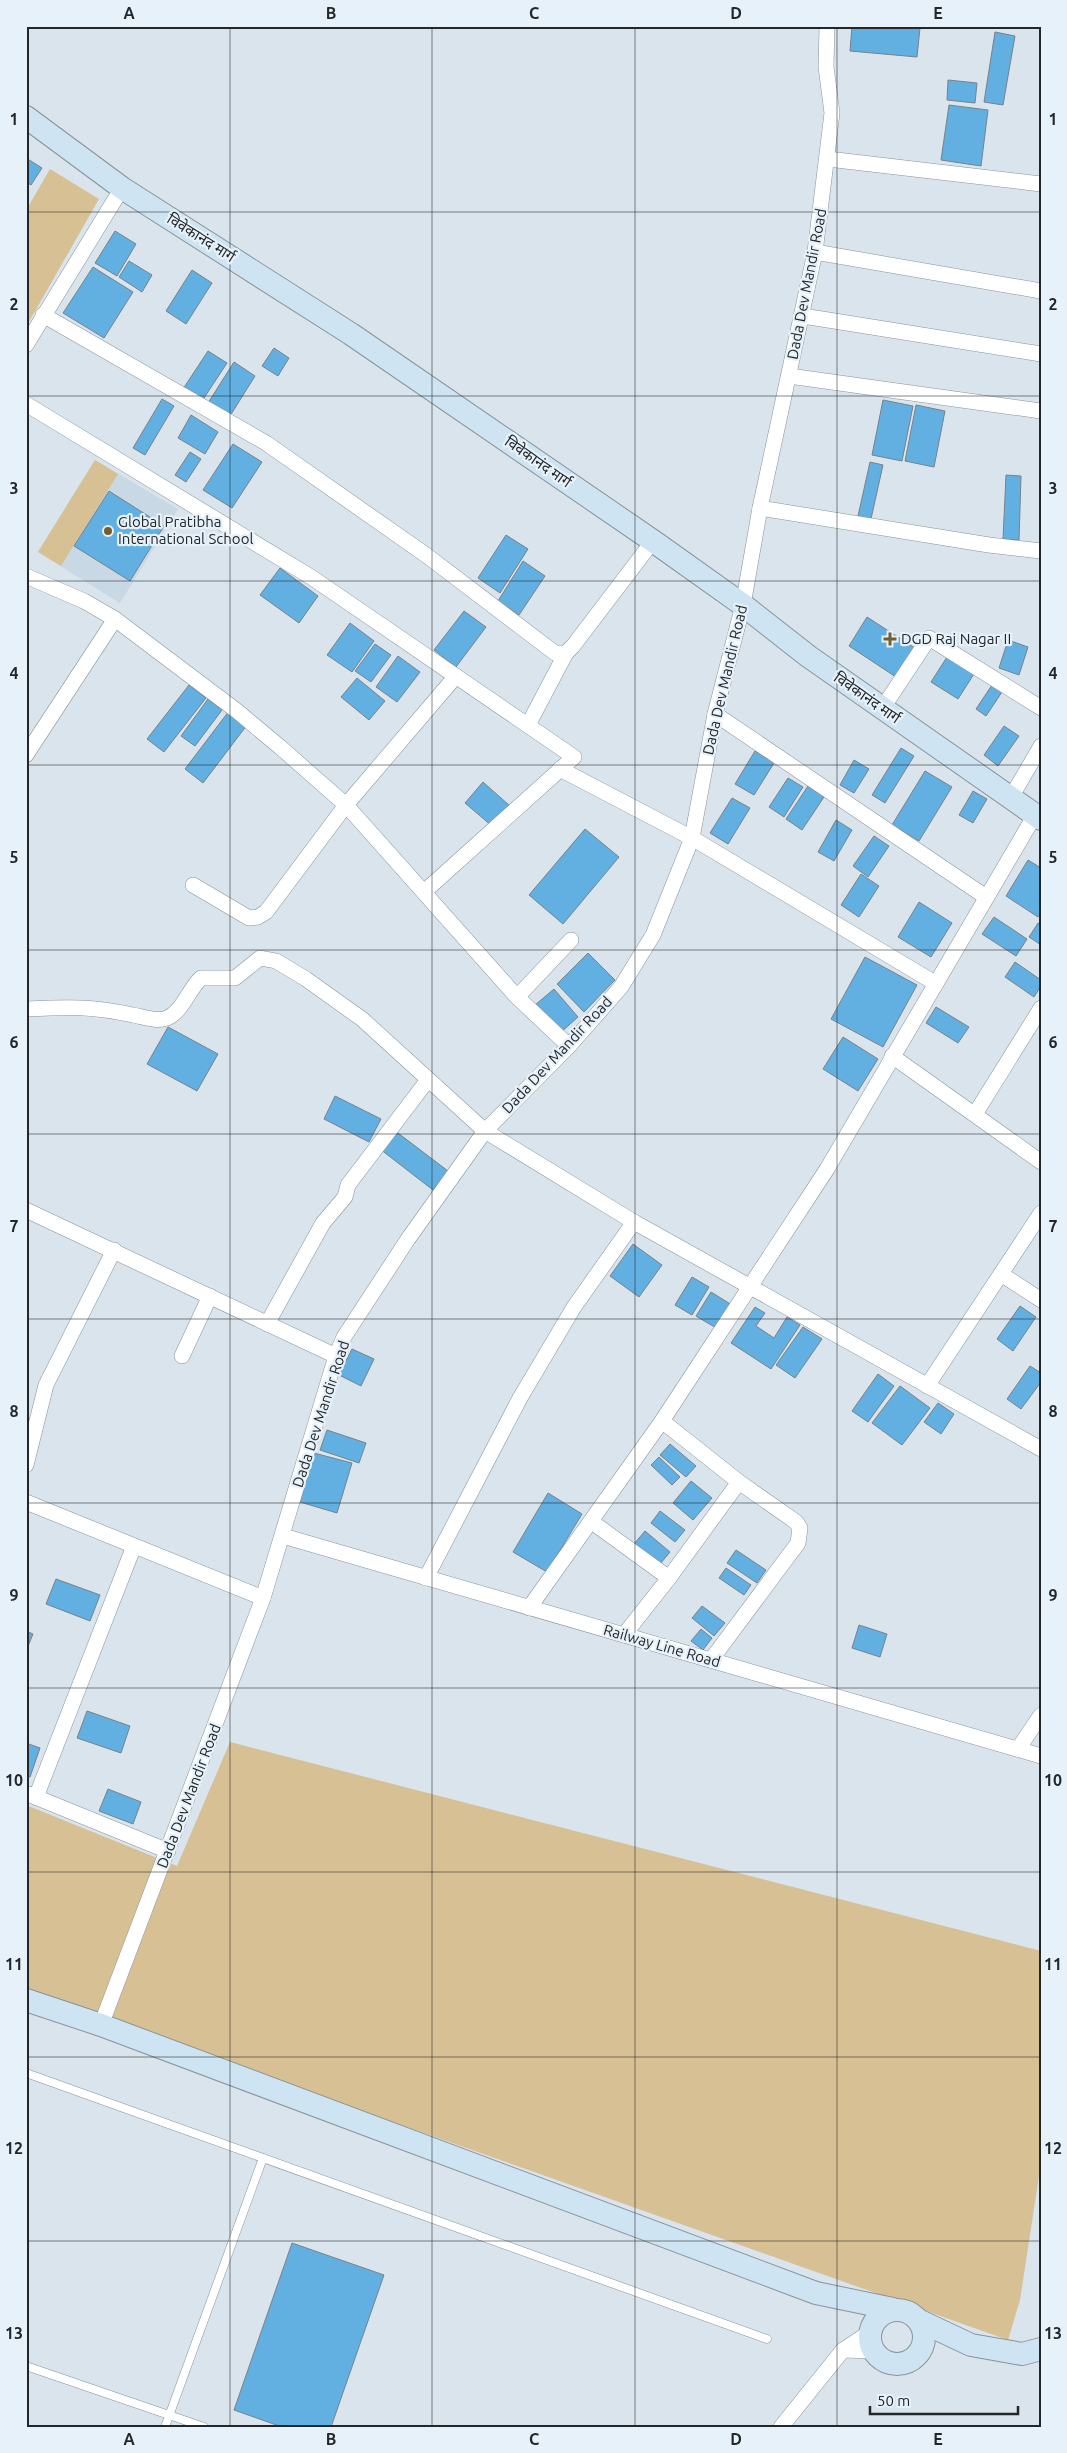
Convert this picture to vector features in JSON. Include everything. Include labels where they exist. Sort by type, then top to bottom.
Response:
[{"type":"street","name":"Dada Dev Mandir Road","points":[[101,2025],[263,1598],[336,1356],[344,1337],[408,1239],[484,1131],[568,1046],[621,987],[653,935],[692,838],[715,714],[743,605],[760,508],[816,252],[832,113],[826,67],[827,26]]},
{"type":"street","name":"विवेकानंद मार्ग","points":[[26,117],[122,188],[351,334],[653,541],[743,605],[808,656],[1038,817]]},
{"type":"street","points":[[828,159],[1041,184]]},
{"type":"street","points":[[26,344],[122,188]]},
{"type":"street","points":[[816,252],[1041,291]]},
{"type":"street","points":[[43,315],[266,443],[426,555],[542,645],[555,653],[566,653]]},
{"type":"street","points":[[803,316],[1041,354]]},
{"type":"street","points":[[789,376],[1041,411]]},
{"type":"street","points":[[26,404],[311,577],[574,757],[425,891]]},
{"type":"street","points":[[760,508],[989,545],[1041,551]]},
{"type":"street","points":[[528,725],[566,653],[653,541]]},
{"type":"street","points":[[26,576],[84,601],[115,619],[237,711],[346,805],[425,891],[517,997],[568,1046]]},
{"type":"street","points":[[26,755],[115,619]]},
{"type":"street","points":[[882,709],[929,638],[1041,708]]},
{"type":"street","points":[[193,885],[248,918],[258,917],[266,912],[346,805],[456,676]]},
{"type":"street","points":[[715,714],[986,897]]},
{"type":"street","points":[[1010,799],[1041,746]]},
{"type":"street","points":[[560,770],[692,838],[935,983]]},
{"type":"street","points":[[529,1608],[592,1522],[751,1288],[827,1169],[986,897],[1038,817]]},
{"type":"street","points":[[517,997],[571,940]]},
{"type":"street","points":[[26,1009],[98,1007],[156,1020],[168,1018],[178,1010],[201,978],[235,978],[260,958],[276,960],[362,1019],[427,1081],[484,1131],[634,1222],[1041,1449]]},
{"type":"street","points":[[975,1114],[1041,1008]]},
{"type":"street","points":[[892,1056],[1041,1162]]},
{"type":"street","points":[[267,1324],[323,1223],[345,1197],[348,1185],[427,1081]]},
{"type":"street","points":[[26,1210],[336,1356]]},
{"type":"street","points":[[927,1386],[1041,1213]]},
{"type":"street","points":[[426,1578],[520,1398],[574,1307],[634,1222]]},
{"type":"street","points":[[26,1465],[46,1385],[114,1250]]},
{"type":"street","points":[[1001,1274],[1041,1300]]},
{"type":"street","points":[[182,1356],[210,1296]]},
{"type":"street","points":[[662,1420],[739,1482],[796,1522],[801,1534],[798,1542],[711,1660]]},
{"type":"street","points":[[624,1635],[669,1578],[739,1482]]},
{"type":"street","points":[[26,1502],[263,1598]]},
{"type":"street","points":[[592,1522],[669,1578]]},
{"type":"street","name":"Railway Line Road","points":[[283,1536],[1041,1756]]},
{"type":"street","points":[[134,1546],[31,1795],[168,1851]]},
{"type":"street","points":[[1018,1749],[1041,1715]]},
{"type":"street","points":[[26,2000],[101,2025],[816,2293],[903,2310],[918,2320],[972,2345],[1022,2354],[1041,2349]]},
{"type":"street","points":[[816,2293],[871,2336],[886,2362],[904,2363],[919,2354],[972,2345]]},
{"type":"street","points":[[781,2427],[843,2350],[871,2336],[884,2312],[894,2309]]},
{"type":"street","points":[[918,2320],[924,2336],[919,2354]]},
{"type":"lane","points":[[26,2073],[767,2339]]},
{"type":"lane","points":[[165,2427],[263,2158]]},
{"type":"lane","points":[[26,2366],[204,2427]]},
{"type":"shaded area","points":[[50,169],[99,199],[26,327],[26,207],[28,207]]},
{"type":"shaded area","name":"Global Pratibha International School","points":[[95,460],[178,509],[120,603],[38,552]]},
{"type":"shaded area","points":[[95,460],[118,474],[61,566],[38,552]]},
{"type":"shaded area","points":[[230,1742],[1041,1951],[1041,2163],[1020,2300],[1008,2340],[26,1992],[26,1805],[177,1866]]},
{"type":"building","points":[[852,26],[920,28],[917,57],[850,51]]},
{"type":"building","points":[[995,32],[1015,36],[1003,105],[984,102]]},
{"type":"building","points":[[948,80],[977,83],[975,103],[947,100]]},
{"type":"building","points":[[949,105],[988,110],[981,166],[941,160]]},
{"type":"building","points":[[26,158],[42,168],[31,185],[26,182]]},
{"type":"building","points":[[115,231],[136,244],[117,276],[95,263]]},
{"type":"building","points":[[129,261],[152,275],[142,292],[119,277]]},
{"type":"building","points":[[93,267],[133,292],[104,338],[63,313]]},
{"type":"building","points":[[192,270],[212,283],[186,324],[166,311]]},
{"type":"building","points":[[274,348],[289,358],[278,376],[262,366]]},
{"type":"building","points":[[208,351],[227,363],[202,401],[183,389]]},
{"type":"building","points":[[234,362],[255,376],[230,416],[208,403]]},
{"type":"building","points":[[162,399],[174,406],[145,455],[133,448]]},
{"type":"building","points":[[883,400],[913,406],[902,461],[872,455]]},
{"type":"building","points":[[916,405],[945,411],[934,467],[905,461]]},
{"type":"building","points":[[191,415],[218,432],[205,454],[178,438]]},
{"type":"building","points":[[233,444],[262,462],[232,508],[203,490]]},
{"type":"building","points":[[190,452],[201,459],[186,482],[175,475]]},
{"type":"building","points":[[870,462],[883,465],[871,519],[858,516]]},
{"type":"building","points":[[1006,475],[1021,476],[1019,540],[1003,539]]},
{"type":"building","points":[[109,491],[164,526],[130,581],[74,546]]},
{"type":"building","points":[[506,535],[528,549],[500,593],[478,578]]},
{"type":"building","points":[[523,561],[545,576],[519,615],[498,601]]},
{"type":"building","points":[[280,568],[318,596],[299,623],[260,595]]},
{"type":"building","points":[[464,611],[486,627],[456,667],[434,650]]},
{"type":"building","points":[[867,617],[918,650],[899,679],[849,646]]},
{"type":"building","points":[[350,623],[374,641],[352,672],[327,655]]},
{"type":"building","points":[[1008,640],[1028,647],[1019,675],[999,668]]},
{"type":"building","points":[[375,644],[391,655],[371,682],[355,671]]},
{"type":"building","points":[[398,656],[420,672],[397,702],[376,687]]},
{"type":"building","points":[[947,657],[974,674],[958,699],[931,682]]},
{"type":"building","points":[[357,678],[385,701],[369,720],[341,697]]},
{"type":"building","points":[[189,685],[206,698],[164,752],[147,739]]},
{"type":"building","points":[[992,685],[1002,692],[986,716],[976,709]]},
{"type":"building","points":[[208,699],[222,710],[195,746],[181,736]]},
{"type":"building","points":[[229,711],[247,725],[203,783],[185,769]]},
{"type":"building","points":[[1004,726],[1019,736],[998,766],[984,755]]},
{"type":"building","points":[[901,748],[914,756],[885,803],[872,795]]},
{"type":"building","points":[[755,751],[774,763],[754,795],[735,784]]},
{"type":"building","points":[[854,760],[869,769],[854,793],[840,785]]},
{"type":"building","points":[[925,771],[952,787],[919,841],[892,825]]},
{"type":"building","points":[[788,778],[803,787],[784,817],[769,807]]},
{"type":"building","points":[[483,782],[510,806],[492,826],[465,803]]},
{"type":"building","points":[[808,786],[824,797],[802,830],[786,819]]},
{"type":"building","points":[[973,791],[987,799],[973,823],[959,815]]},
{"type":"building","points":[[732,798],[750,808],[728,844],[710,833]]},
{"type":"building","points":[[836,820],[852,830],[834,861],[818,852]]},
{"type":"building","points":[[585,829],[619,857],[563,924],[529,895]]},
{"type":"building","points":[[874,836],[889,846],[868,877],[853,866]]},
{"type":"building","points":[[1028,860],[1041,868],[1041,913],[1038,917],[1006,896]]},
{"type":"building","points":[[861,874],[879,886],[859,917],[841,905]]},
{"type":"building","points":[[919,902],[952,923],[931,957],[898,937]]},
{"type":"building","points":[[994,917],[1027,939],[1016,956],[982,934]]},
{"type":"building","points":[[1038,923],[1041,925],[1041,945],[1029,937]]},
{"type":"building","points":[[588,953],[615,980],[584,1012],[557,984]]},
{"type":"building","points":[[865,957],[917,985],[883,1047],[831,1019]]},
{"type":"building","points":[[1015,962],[1041,980],[1041,986],[1034,997],[1005,977]]},
{"type":"building","points":[[554,989],[578,1017],[560,1033],[535,1005]]},
{"type":"building","points":[[936,1007],[969,1027],[958,1043],[926,1023]]},
{"type":"building","points":[[168,1027],[218,1054],[197,1091],[147,1064]]},
{"type":"building","points":[[843,1037],[878,1059],[858,1091],[823,1069]]},
{"type":"building","points":[[335,1096],[381,1119],[369,1142],[324,1119]]},
{"type":"building","points":[[394,1130],[448,1171],[433,1190],[380,1149]]},
{"type":"building","points":[[633,1244],[662,1265],[639,1297],[610,1276]]},
{"type":"building","points":[[692,1277],[709,1287],[692,1315],[675,1305]]},
{"type":"building","points":[[711,1292],[732,1305],[718,1329],[696,1316]]},
{"type":"building","points":[[1020,1306],[1036,1317],[1013,1351],[997,1339]]},
{"type":"building","points":[[755,1307],[765,1313],[756,1326],[774,1338],[787,1317],[800,1325],[771,1369],[731,1343]]},
{"type":"building","points":[[803,1327],[822,1339],[795,1378],[776,1365]]},
{"type":"building","points":[[352,1349],[374,1359],[361,1386],[339,1375]]},
{"type":"building","points":[[1030,1366],[1041,1373],[1041,1382],[1021,1409],[1007,1399]]},
{"type":"building","points":[[878,1374],[894,1386],[868,1422],[852,1411]]},
{"type":"building","points":[[900,1386],[930,1408],[902,1445],[872,1423]]},
{"type":"building","points":[[938,1403],[954,1414],[941,1434],[924,1422]]},
{"type":"building","points":[[327,1430],[366,1443],[359,1463],[320,1450]]},
{"type":"building","points":[[670,1444],[696,1466],[686,1477],[660,1455]]},
{"type":"building","points":[[314,1453],[352,1463],[337,1513],[300,1502]]},
{"type":"building","points":[[659,1457],[680,1477],[672,1485],[651,1465]]},
{"type":"building","points":[[691,1481],[712,1498],[693,1520],[673,1503]]},
{"type":"building","points":[[548,1493],[582,1514],[547,1572],[513,1552]]},
{"type":"building","points":[[660,1511],[685,1530],[675,1542],[651,1523]]},
{"type":"building","points":[[645,1531],[670,1552],[660,1564],[634,1544]]},
{"type":"building","points":[[736,1550],[766,1570],[757,1583],[727,1563]]},
{"type":"building","points":[[726,1568],[751,1585],[744,1595],[719,1578]]},
{"type":"building","points":[[56,1579],[100,1595],[90,1621],[46,1604]]},
{"type":"building","points":[[702,1606],[725,1623],[714,1636],[692,1618]]},
{"type":"building","points":[[859,1625],[887,1634],[880,1657],[852,1648]]},
{"type":"building","points":[[701,1629],[712,1638],[703,1650],[691,1641]]},
{"type":"building","points":[[26,1631],[33,1634],[26,1651]]},
{"type":"building","points":[[87,1711],[130,1726],[121,1753],[77,1738]]},
{"type":"building","points":[[26,1743],[40,1748],[30,1777],[26,1776]]},
{"type":"building","points":[[108,1789],[141,1802],[133,1824],[99,1811]]},
{"type":"building","points":[[292,2243],[384,2275],[331,2427],[282,2427],[234,2410]]},
{"type":"place","name":"Global Pratibha International School","points":[[108,531]]},
{"type":"place","name":"DGD Raj Nagar II","points":[[890,639]]}]
